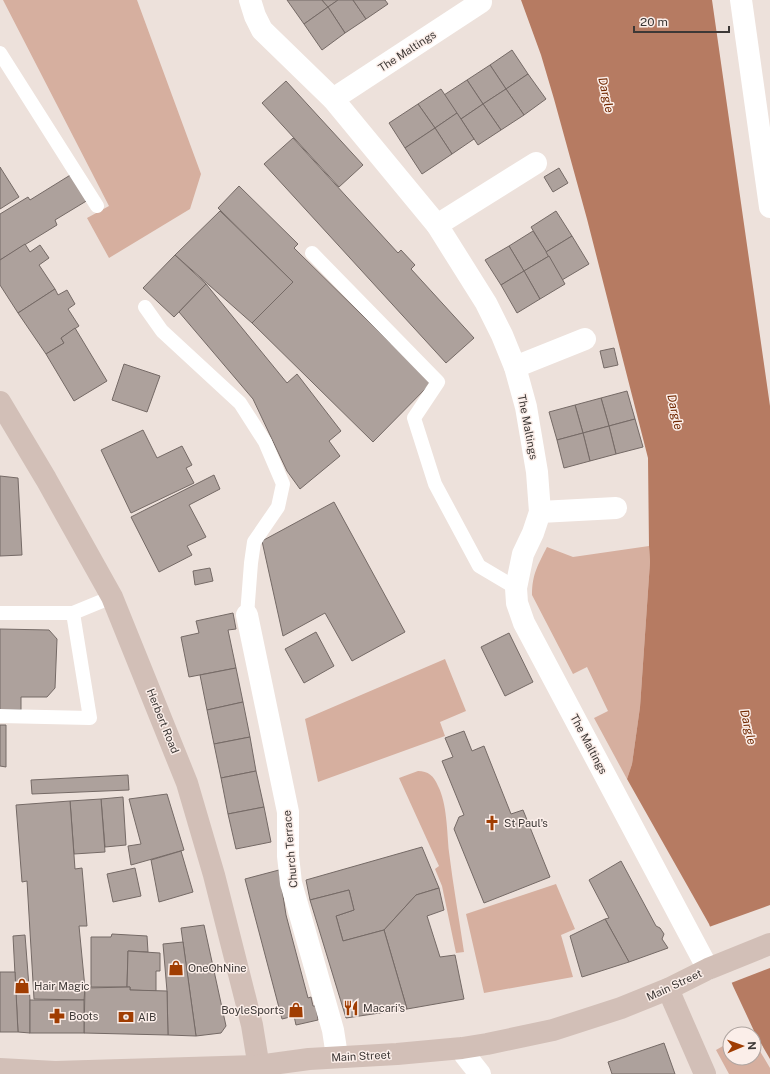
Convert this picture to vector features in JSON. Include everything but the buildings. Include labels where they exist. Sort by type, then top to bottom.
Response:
[{"type":"street","name":"The Maltings","points":[[250,0],[255,16],[262,30],[333,99],[437,225],[486,303],[502,335],[515,367],[526,407],[532,442],[540,512],[533,533],[523,554],[516,588],[518,603],[524,623],[715,966]]},
{"type":"street","points":[[741,0],[770,207]]},
{"type":"street","name":"The Maltings","points":[[333,99],[481,2]]},
{"type":"street","points":[[437,225],[536,164]]},
{"type":"street","points":[[515,367],[585,339]]},
{"type":"street","name":"Herbert Road","points":[[0,402],[46,479],[112,597],[187,783],[214,875],[252,1025],[259,1070]]},
{"type":"street","points":[[540,512],[616,508]]},
{"type":"street","name":"Church Terrace","points":[[247,615],[288,812],[288,856],[291,883],[333,1030],[338,1056]]},
{"type":"street","name":"Main Street","points":[[0,1069],[28,1073],[259,1070],[309,1059],[338,1056],[397,1054],[462,1048],[509,1040],[553,1030],[621,1008],[668,989],[715,966],[770,944]]},
{"type":"street","points":[[668,989],[705,1074]]},
{"type":"street","points":[[462,1048],[480,1074]]},
{"type":"lane","points":[[0,54],[97,206]]},
{"type":"lane","points":[[312,253],[438,382],[414,418],[435,484],[479,566],[516,588]]},
{"type":"lane","points":[[145,307],[162,331],[240,403],[265,442],[283,484],[278,507],[254,542],[247,615]]},
{"type":"lane","points":[[0,613],[72,613],[112,597]]},
{"type":"lane","points":[[0,716],[90,718],[72,613]]},
{"type":"shaded area","points":[[3,0],[137,0],[201,174],[190,209],[109,258],[87,218],[109,206]]},
{"type":"shaded area","points":[[649,546],[650,562],[640,707],[632,764],[627,779],[594,718],[608,711],[587,667],[573,674],[532,595],[532,588],[536,570],[547,547],[573,557]]},
{"type":"shaded area","points":[[445,659],[466,711],[440,722],[445,736],[318,782],[305,719]]},
{"type":"shaded area","points":[[418,771],[428,773],[433,777],[441,793],[446,818],[449,852],[464,952],[456,953],[442,886],[435,869],[439,866],[399,778]]},
{"type":"shaded area","points":[[556,884],[575,929],[561,935],[573,977],[484,993],[466,914]]},
{"type":"shaded area","points":[[722,1047],[722,1061],[716,1050]]},
{"type":"shaded area","points":[[762,1054],[770,1068],[770,1074],[729,1074],[725,1066],[762,1066]]},
{"type":"water","name":"Dargle","points":[[521,0],[712,0],[770,406],[770,1059],[762,1045],[762,1026],[752,1026],[733,986],[709,924],[627,779],[632,764],[640,707],[650,562],[648,458],[587,219],[541,55]]},
{"type":"pier","points":[[770,905],[770,968],[731,983],[709,927]]},
{"type":"place","name":"St Paul's","points":[[492,823]]},
{"type":"place","name":"OneOhNine","points":[[176,968]]},
{"type":"place","name":"Hair Magic","points":[[22,986]]},
{"type":"place","name":"Macari's","points":[[351,1008]]},
{"type":"place","name":"BoyleSports","points":[[296,1010]]},
{"type":"place","name":"Boots","points":[[57,1016]]},
{"type":"place","name":"AIB","points":[[126,1017]]}]
